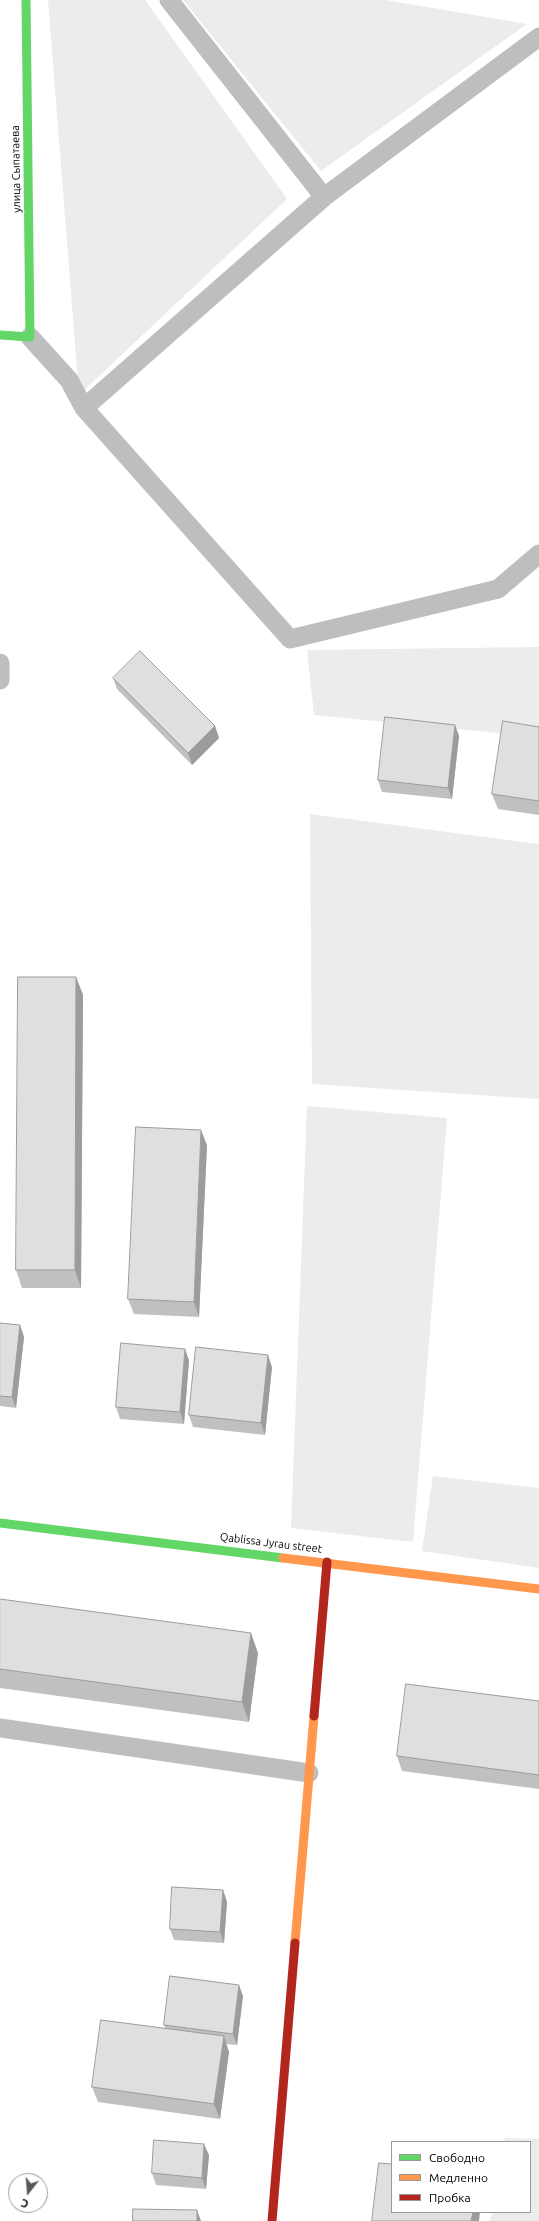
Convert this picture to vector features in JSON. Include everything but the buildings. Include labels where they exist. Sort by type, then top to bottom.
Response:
[{"type":"street","name":"улица Сыпатаева","points":[[26,0],[30,337]]},
{"type":"street","points":[[0,336],[30,337]]},
{"type":"street","name":"Qablissa Jyrau street","points":[[0,1522],[539,1589]]},
{"type":"street","points":[[272,2221],[327,1562]]},
{"type":"lane","points":[[169,0],[324,197]]},
{"type":"lane","points":[[84,408],[324,197],[539,37]]},
{"type":"lane","points":[[30,337],[69,380],[84,408],[290,639],[498,589],[539,554]]},
{"type":"lane","points":[[0,663],[0,680]]},
{"type":"lane","points":[[0,1728],[309,1773]]},
{"type":"shaded area","points":[[48,0],[145,0],[287,199],[79,395]]},
{"type":"shaded area","points":[[183,0],[386,0],[527,24],[321,171]]},
{"type":"shaded area","points":[[539,647],[539,737],[314,715],[307,650]]},
{"type":"shaded area","points":[[310,814],[539,844],[539,1099],[312,1084]]},
{"type":"shaded area","points":[[307,1106],[447,1118],[413,1542],[291,1528]]},
{"type":"shaded area","points":[[433,1476],[539,1488],[539,1568],[422,1551]]},
{"type":"shaded area","points":[[505,2138],[539,2139],[539,2221],[490,2221],[492,2213],[531,2213],[531,2141],[504,2141]]},
{"type":"traffic: fast","points":[[0,335],[30,337],[26,0]]},
{"type":"traffic: fast","points":[[0,1523],[283,1558]]},
{"type":"traffic: slow","points":[[283,1558],[539,1589]]},
{"type":"traffic: slow","points":[[295,1943],[314,1716]]},
{"type":"traffic: jam","points":[[314,1716],[327,1562]]},
{"type":"traffic: jam","points":[[272,2221],[295,1943]]}]
